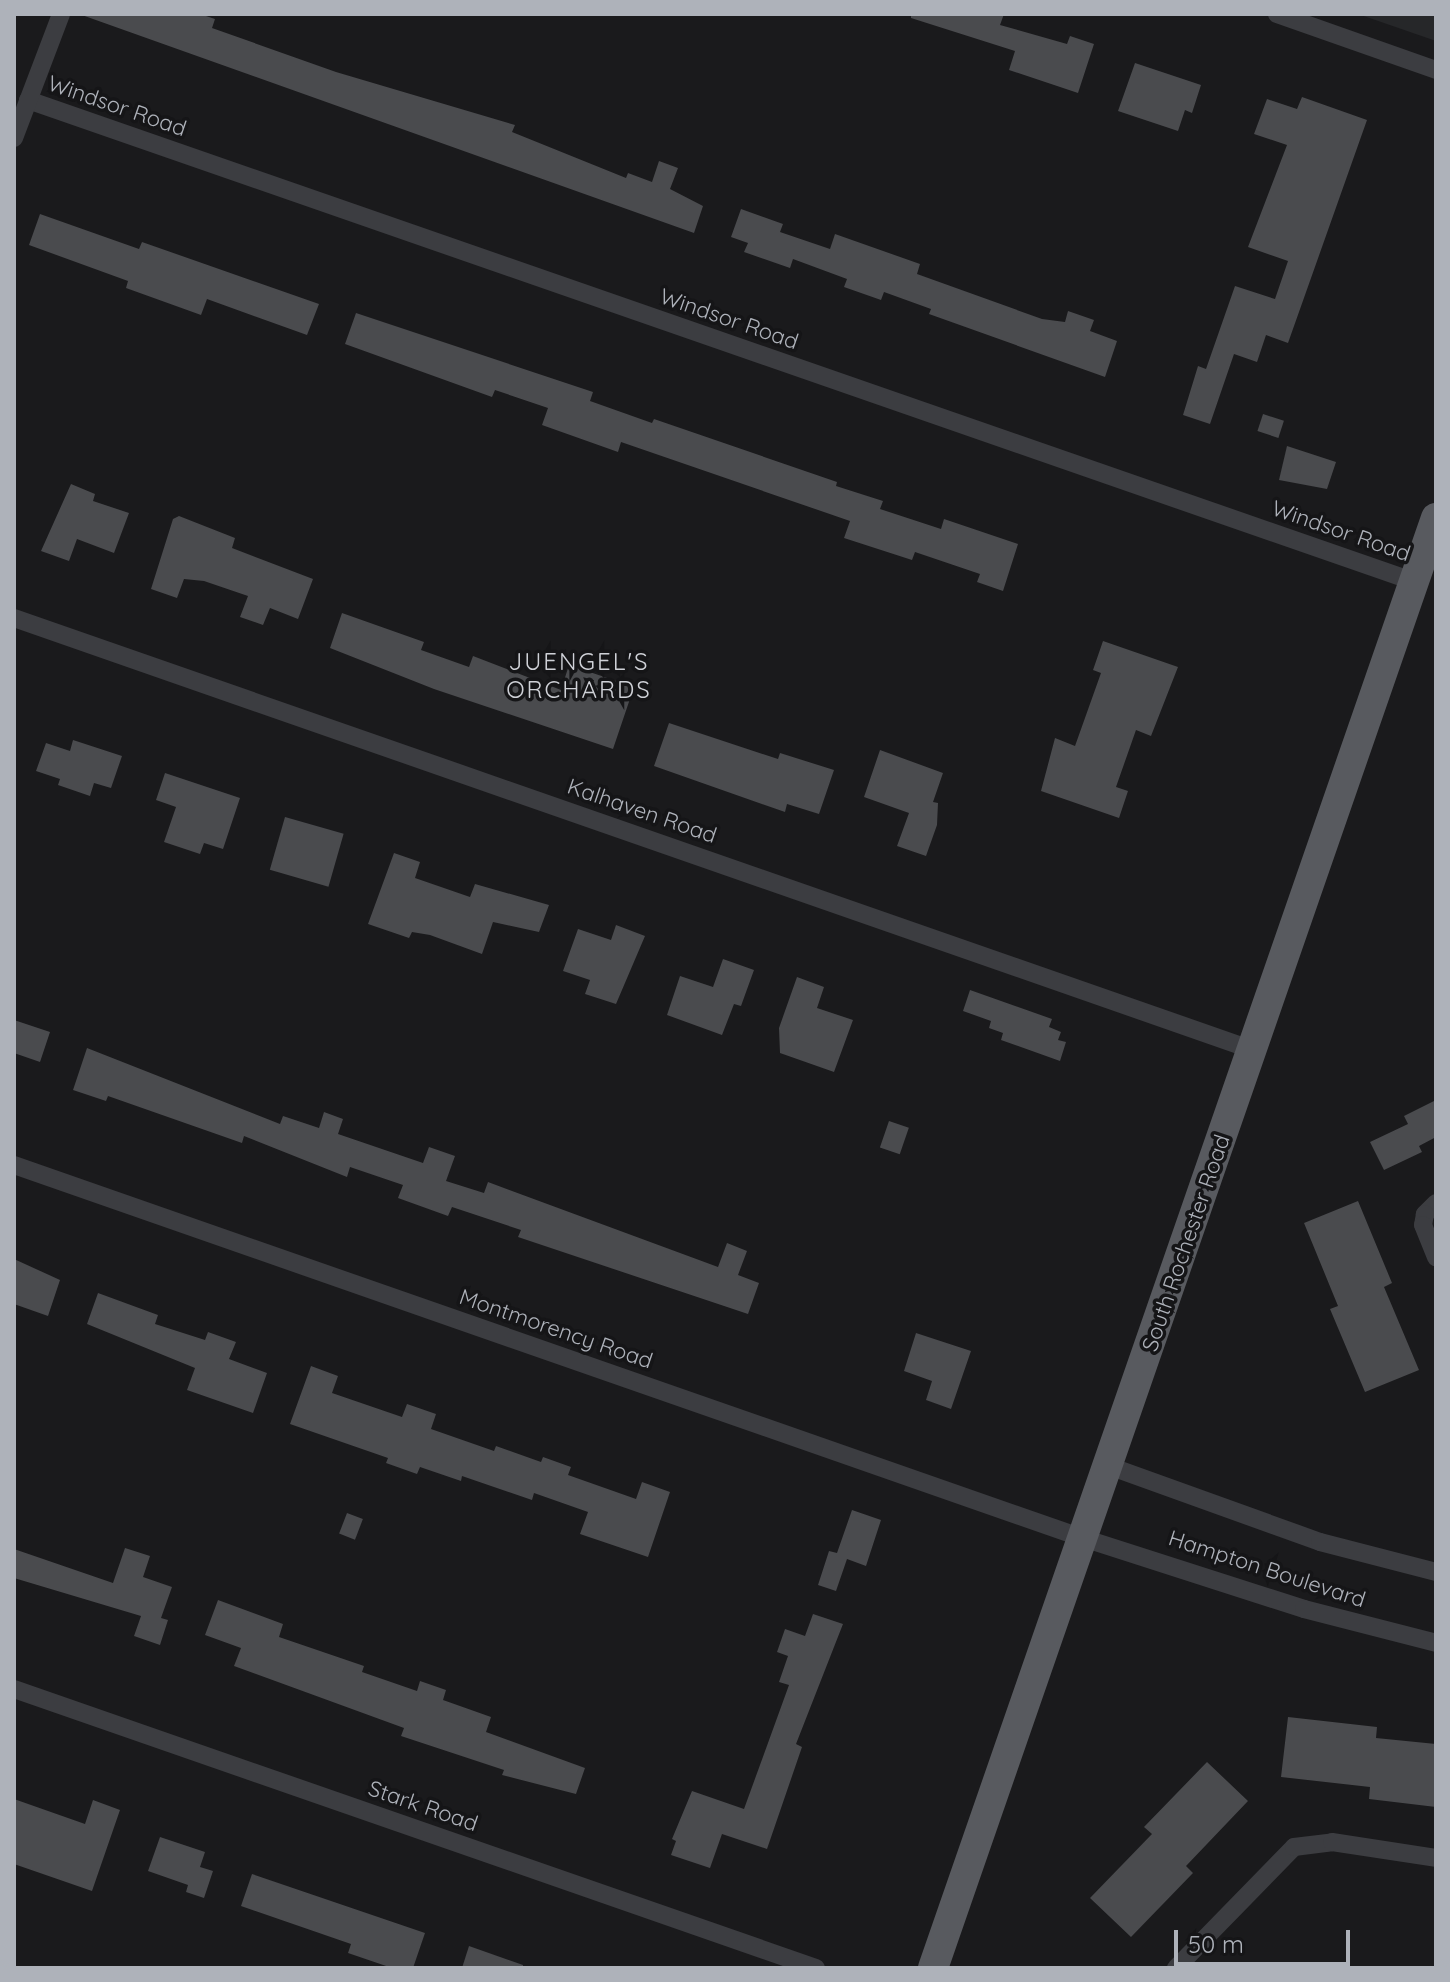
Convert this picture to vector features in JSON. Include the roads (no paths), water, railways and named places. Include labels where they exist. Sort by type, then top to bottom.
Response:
[{"type":"main road","name":"South Rochester Road","points":[[933,1968],[1436,518]]},
{"type":"street","points":[[14,138],[61,14]]},
{"type":"street","points":[[1277,14],[1436,70]]},
{"type":"street","name":"Windsor Road","points":[[28,100],[1415,582]]},
{"type":"street","name":"Kalhaven Road","points":[[14,618],[1253,1050]]},
{"type":"street","name":"Montmorency Road","points":[[14,1165],[1083,1538]]},
{"type":"street","points":[[1436,1203],[1425,1214],[1423,1225],[1436,1257]]},
{"type":"street","name":"Hampton Boulevard","points":[[1109,1466],[1320,1542],[1436,1572]]},
{"type":"street","name":"Hampton Boulevard","points":[[1083,1538],[1304,1609],[1436,1643]]},
{"type":"street","name":"Stark Road","points":[[14,1689],[816,1968]]},
{"type":"street","points":[[1176,1968],[1294,1847],[1332,1842],[1436,1858]]},
{"type":"district","name":"JUENGEL'S ORCHARDS","points":[[579,676]]}]
